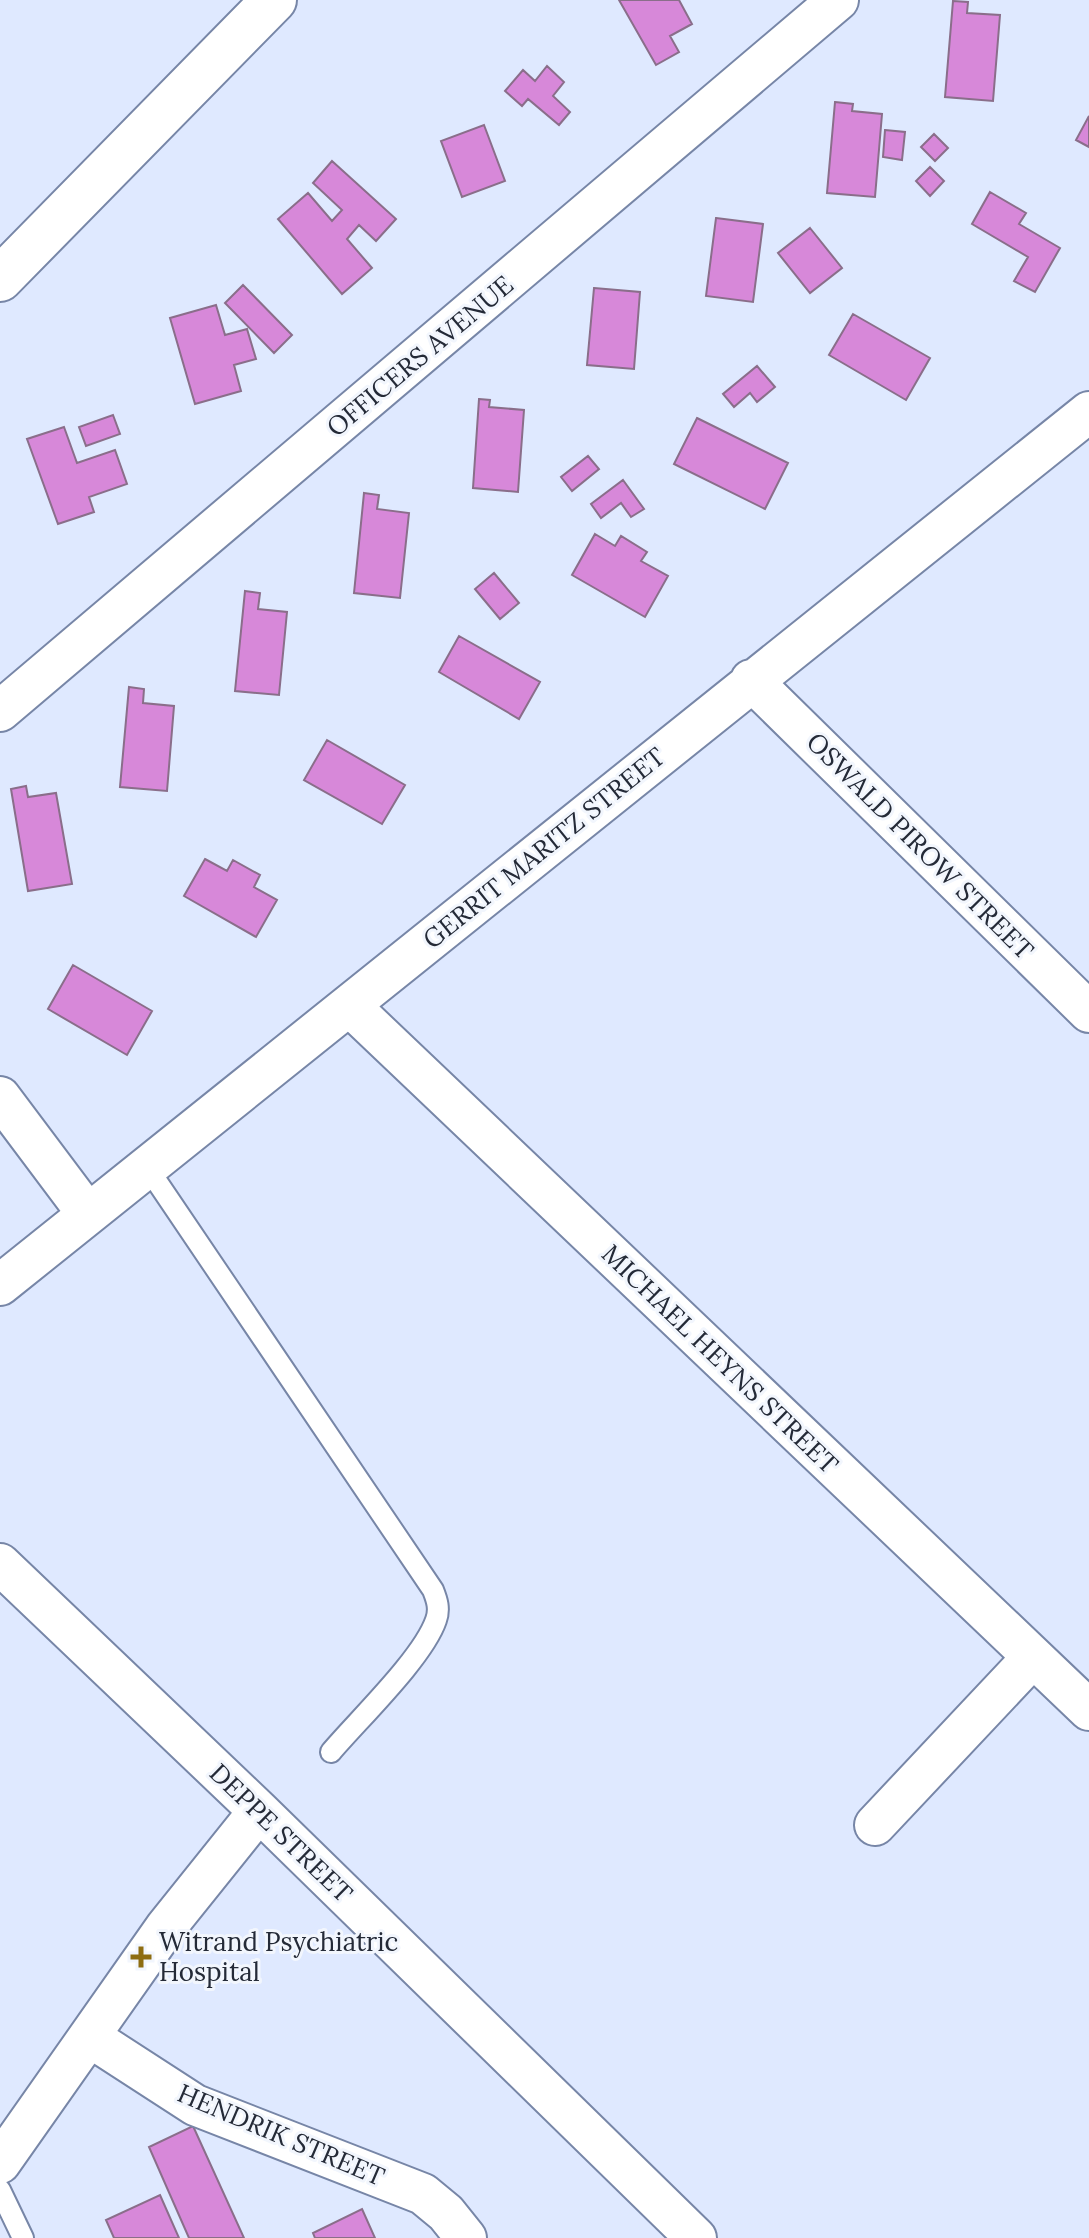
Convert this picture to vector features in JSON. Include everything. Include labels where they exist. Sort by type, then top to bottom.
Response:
[{"type":"main road","points":[[0,279],[274,0]]},
{"type":"street","name":"OFFICERS AVENUE","points":[[0,711],[838,0]]},
{"type":"street","name":"GERRIT MARITZ STREET","points":[[0,1285],[87,1213],[351,1007],[751,680],[980,502],[1089,412]]},
{"type":"street","name":"OSWALD PIROW STREET","points":[[751,680],[1089,1012]]},
{"type":"street","name":"MICHAEL HEYNS STREET","points":[[351,1007],[1089,1710]]},
{"type":"street","points":[[0,1097],[87,1213]]},
{"type":"street","name":"DEPPE STREET","points":[[0,1564],[259,1811],[696,2238]]},
{"type":"street","points":[[875,1825],[1033,1657]]},
{"type":"street","points":[[0,2163],[166,1927],[259,1811]]},
{"type":"street","name":"HENDRIK STREET","points":[[90,2037],[195,2105],[423,2194],[446,2213],[466,2238]]},
{"type":"lane","points":[[147,1167],[433,1590],[438,1605],[437,1618],[420,1648],[331,1752]]},
{"type":"lane","points":[[0,2190],[23,2238]]},
{"type":"building","points":[[619,0],[679,0],[692,24],[670,36],[679,52],[656,65]]},
{"type":"building","points":[[953,1],[968,2],[967,13],[1000,15],[993,101],[945,97]]},
{"type":"building","points":[[547,66],[564,82],[553,96],[570,112],[559,125],[528,99],[522,106],[505,91],[523,70],[535,81]]},
{"type":"building","points":[[835,102],[853,104],[852,111],[882,114],[875,197],[827,193]]},
{"type":"building","points":[[1089,116],[1089,147],[1076,140]]},
{"type":"building","points":[[484,125],[505,181],[462,197],[441,141]]},
{"type":"building","points":[[885,130],[905,132],[902,160],[883,157]]},
{"type":"building","points":[[934,134],[948,148],[935,161],[921,147]]},
{"type":"building","points":[[332,161],[396,219],[376,241],[359,225],[347,239],[372,268],[342,294],[278,219],[308,193],[332,221],[342,210],[313,183]]},
{"type":"building","points":[[930,167],[944,181],[930,196],[916,181]]},
{"type":"building","points":[[990,192],[1026,213],[1019,224],[1060,248],[1035,292],[1014,281],[1028,257],[972,224]]},
{"type":"building","points":[[716,218],[763,224],[753,302],[706,296]]},
{"type":"building","points":[[810,228],[842,268],[810,293],[778,253]]},
{"type":"building","points":[[243,285],[292,335],[274,353],[225,303]]},
{"type":"building","points":[[594,288],[640,292],[634,369],[587,365]]},
{"type":"building","points":[[216,305],[225,335],[247,329],[256,359],[234,365],[241,391],[195,404],[170,318]]},
{"type":"building","points":[[853,314],[930,358],[906,400],[829,355]]},
{"type":"building","points":[[757,366],[775,387],[757,402],[750,393],[734,407],[723,394]]},
{"type":"building","points":[[479,399],[490,400],[489,407],[524,410],[518,492],[473,488]]},
{"type":"building","points":[[113,415],[120,434],[86,446],[79,427]]},
{"type":"building","points":[[697,418],[788,463],[765,509],[674,464]]},
{"type":"building","points":[[64,427],[77,463],[115,450],[127,484],[89,497],[94,512],[58,524],[27,439]]},
{"type":"building","points":[[588,456],[599,469],[572,491],[561,477]]},
{"type":"building","points":[[623,480],[644,509],[631,517],[621,503],[601,518],[591,504]]},
{"type":"building","points":[[364,493],[379,495],[377,509],[409,513],[400,598],[354,593]]},
{"type":"building","points":[[595,534],[615,546],[621,536],[647,552],[641,561],[668,576],[645,617],[572,575]]},
{"type":"building","points":[[494,573],[519,603],[500,619],[475,589]]},
{"type":"building","points":[[245,591],[260,593],[258,609],[287,612],[279,695],[235,691]]},
{"type":"building","points":[[459,636],[540,682],[519,719],[439,672]]},
{"type":"building","points":[[129,687],[144,689],[143,703],[174,706],[167,791],[120,787]]},
{"type":"building","points":[[327,740],[405,785],[382,824],[304,780]]},
{"type":"building","points":[[26,786],[28,797],[56,793],[72,884],[28,891],[11,789]]},
{"type":"building","points":[[205,859],[227,871],[233,860],[260,875],[254,887],[277,900],[256,937],[184,896]]},
{"type":"building","points":[[73,965],[152,1011],[127,1055],[48,1009]]},
{"type":"building","points":[[193,2126],[244,2238],[189,2238],[149,2147]]},
{"type":"building","points":[[160,2195],[179,2238],[114,2238],[106,2220]]},
{"type":"building","points":[[362,2209],[375,2238],[315,2238],[313,2233]]},
{"type":"place","name":"Witrand Psychiatric Hospital","points":[[141,1957]]}]
